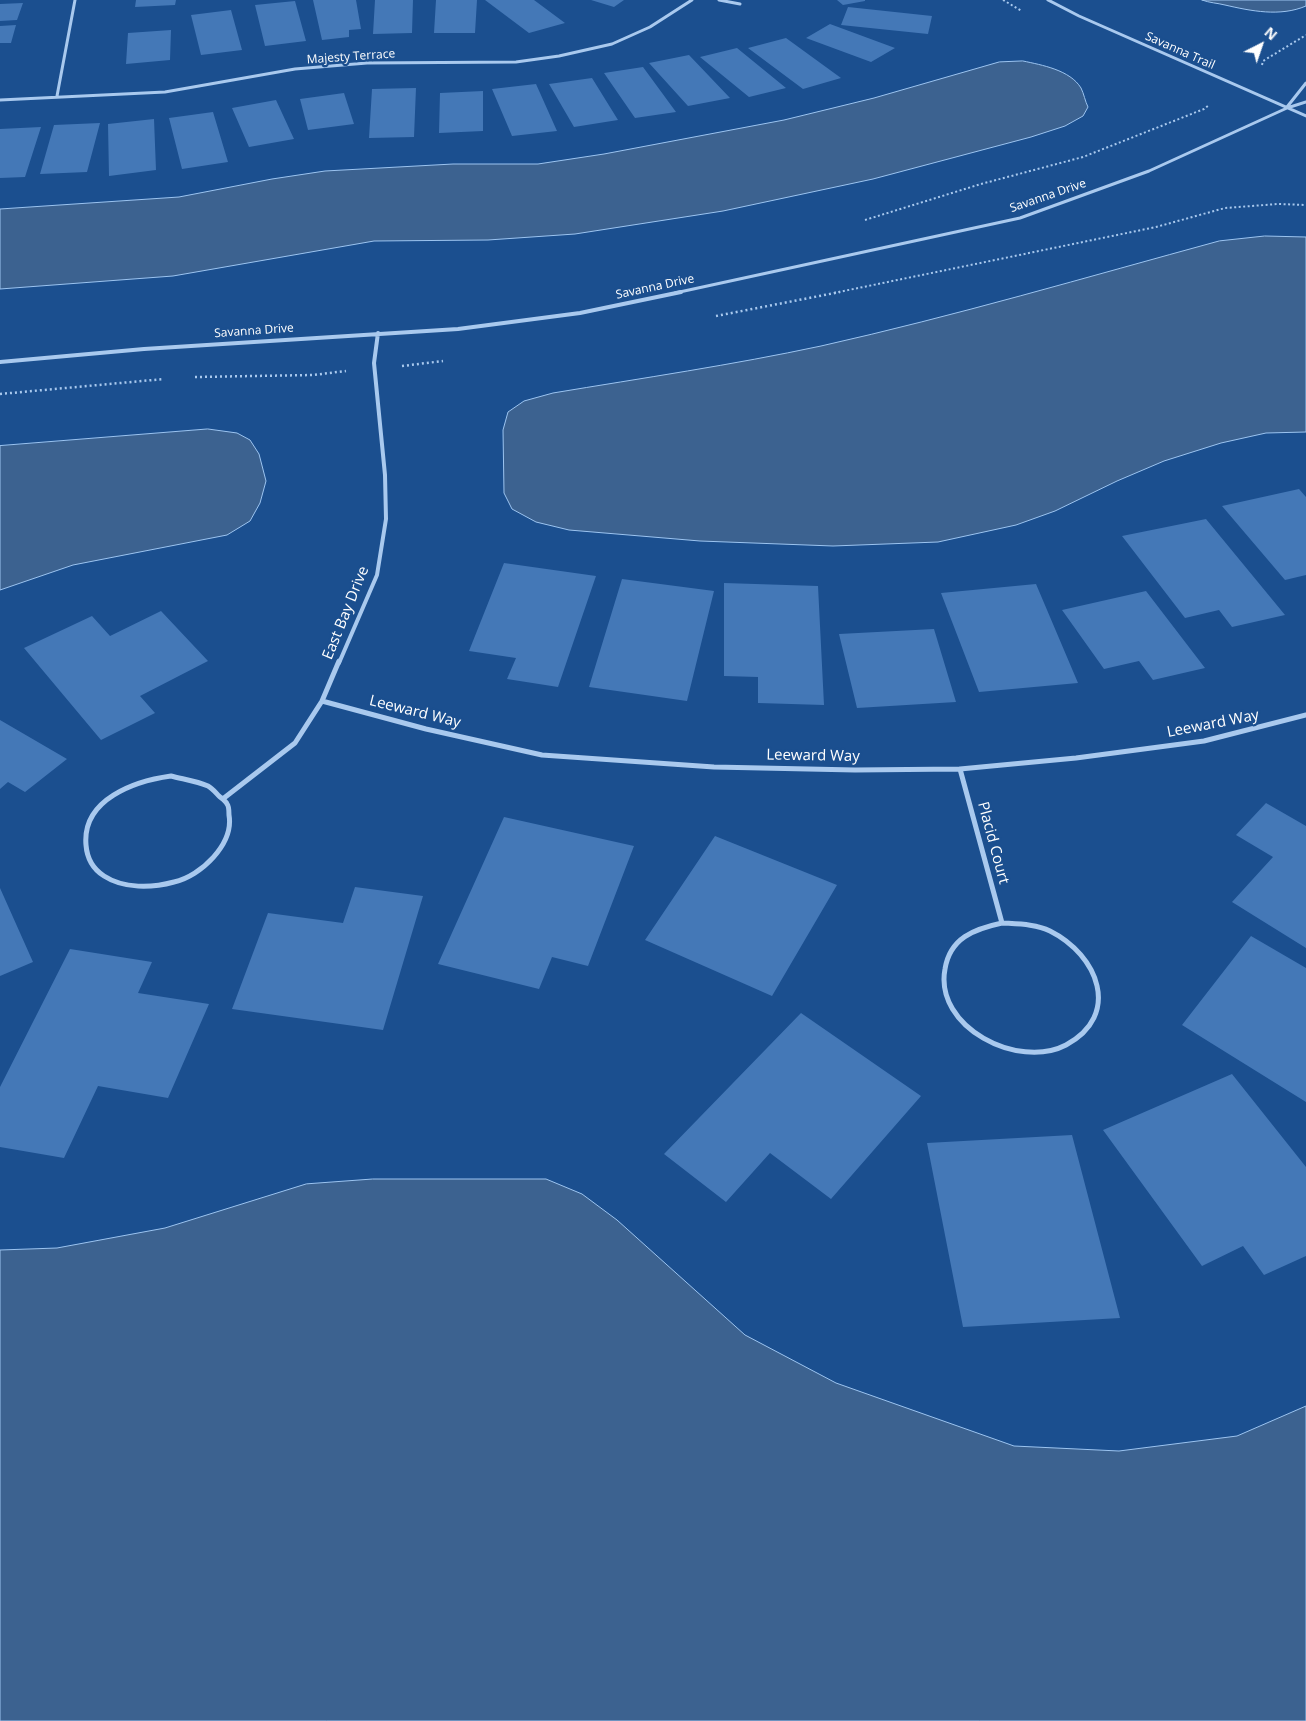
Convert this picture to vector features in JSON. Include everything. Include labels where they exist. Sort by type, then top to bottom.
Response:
[{"type":"street","points":[[57,96],[75,0]]},
{"type":"street","name":"Majesty Terrace","points":[[0,100],[165,92],[295,69],[367,63],[516,62],[559,56],[612,44],[650,27],[692,0]]},
{"type":"street","points":[[719,0],[740,4]]},
{"type":"street","name":"Savanna Trail","points":[[1048,0],[1079,16],[1306,116]]},
{"type":"street","name":"Savanna Drive","points":[[1286,108],[1306,83]]},
{"type":"street","name":"Savanna Drive","points":[[0,362],[144,348],[458,329],[580,313],[842,258],[1020,218],[1149,171],[1286,108],[1306,102]]},
{"type":"street","name":"East Bay Drive","points":[[224,798],[295,743],[322,701],[377,576],[386,520],[385,475],[374,363],[378,333]]},
{"type":"street","name":"Leeward Way","points":[[322,701],[426,729],[542,755],[714,767],[960,769],[1076,758],[1204,741],[1306,715]]},
{"type":"street","name":"Placid Court","points":[[960,769],[1002,923]]},
{"type":"street","points":[[192,778],[210,786],[224,798],[231,812],[231,830],[224,847],[211,863],[192,876],[169,884],[145,888],[122,885],[104,877],[90,864],[84,848],[85,831],[89,822],[93,814],[107,799],[126,787],[148,779],[192,778]]},
{"type":"street","points":[[1002,923],[1026,924],[1050,931],[1070,944],[1088,960],[1097,979],[1100,999],[1095,1018],[1083,1035],[1064,1046],[1040,1052],[1015,1050],[990,1042],[968,1029],[952,1011],[944,991],[942,971],[949,953],[962,938],[980,928],[1002,923]]},
{"type":"path","points":[[863,220],[981,184],[1083,157],[1204,110],[1214,102],[1230,99],[1242,88]]},
{"type":"water","points":[[1202,0],[1306,0],[1306,6],[1286,11],[1266,12]]},
{"type":"water","points":[[1023,61],[1055,69],[1076,82],[1081,88],[1088,107],[1083,116],[1065,126],[1031,137],[873,179],[723,211],[575,234],[488,240],[374,241],[173,276],[0,289],[0,209],[179,197],[325,171],[453,164],[538,164],[604,154],[784,120],[874,98],[999,62]]},
{"type":"water","points":[[1265,236],[1306,237],[1306,432],[1266,433],[1221,443],[1164,461],[1055,511],[1016,525],[938,542],[833,546],[700,541],[569,530],[536,522],[512,509],[504,493],[503,430],[508,412],[524,401],[553,393],[821,346],[971,309],[1219,241]]},
{"type":"water","points":[[208,429],[237,433],[250,440],[259,454],[266,481],[260,503],[250,521],[227,535],[73,565],[0,590],[0,446]]},
{"type":"water","points":[[373,1179],[546,1179],[582,1194],[617,1220],[745,1335],[836,1383],[1014,1446],[1119,1451],[1237,1436],[1306,1406],[1306,1721],[0,1721],[0,1250],[57,1248],[165,1228],[306,1184]]},
{"type":"building","points":[[136,0],[176,0],[175,5],[135,7]]},
{"type":"building","points":[[313,0],[356,0],[361,29],[349,30],[349,37],[322,40]]},
{"type":"building","points":[[375,0],[413,0],[412,33],[373,34]]},
{"type":"building","points":[[436,0],[477,0],[475,33],[434,33]]},
{"type":"building","points":[[485,0],[534,0],[565,23],[529,33]]},
{"type":"building","points":[[591,0],[624,0],[614,7]]},
{"type":"building","points":[[837,0],[865,0],[865,1],[843,5]]},
{"type":"building","points":[[295,1],[306,41],[265,46],[255,5]]},
{"type":"building","points":[[23,3],[17,20],[0,21],[0,4]]},
{"type":"building","points":[[848,7],[932,16],[928,34],[841,25]]},
{"type":"building","points":[[231,10],[242,50],[201,55],[191,15]]},
{"type":"building","points":[[830,24],[895,48],[871,62],[806,38]]},
{"type":"building","points":[[16,25],[11,43],[0,43],[0,26]]},
{"type":"building","points":[[171,30],[170,60],[126,64],[128,33]]},
{"type":"building","points":[[786,38],[841,78],[803,89],[748,48]]},
{"type":"building","points":[[737,48],[786,88],[749,97],[700,57]]},
{"type":"building","points":[[689,55],[730,98],[688,106],[649,63]]},
{"type":"building","points":[[643,67],[676,112],[635,118],[604,73]]},
{"type":"building","points":[[592,78],[618,120],[574,127],[549,84]]},
{"type":"building","points":[[536,84],[557,131],[512,136],[492,89]]},
{"type":"building","points":[[416,88],[414,137],[369,138],[372,89]]},
{"type":"building","points":[[483,91],[483,131],[439,133],[440,93]]},
{"type":"building","points":[[344,93],[354,124],[308,130],[300,99]]},
{"type":"building","points":[[276,100],[294,139],[249,147],[232,108]]},
{"type":"building","points":[[213,112],[228,162],[182,169],[169,118]]},
{"type":"building","points":[[154,119],[156,170],[109,176],[108,124]]},
{"type":"building","points":[[100,123],[87,172],[40,174],[54,125]]},
{"type":"building","points":[[41,127],[25,177],[0,178],[0,129]]},
{"type":"building","points":[[1299,489],[1306,497],[1306,575],[1285,580],[1222,506]]},
{"type":"building","points":[[1206,519],[1285,615],[1232,627],[1219,610],[1185,618],[1122,536]]},
{"type":"building","points":[[504,563],[596,576],[558,687],[507,679],[516,658],[469,651]]},
{"type":"building","points":[[622,579],[714,591],[687,701],[589,687]]},
{"type":"building","points":[[724,583],[818,586],[824,705],[758,703],[758,677],[724,676]]},
{"type":"building","points":[[1036,584],[1078,683],[979,692],[941,593]]},
{"type":"building","points":[[1146,591],[1205,668],[1153,680],[1139,661],[1104,669],[1062,610]]},
{"type":"building","points":[[161,611],[208,661],[140,696],[155,713],[101,740],[24,648],[92,616],[110,636]]},
{"type":"building","points":[[934,629],[956,702],[857,708],[839,634]]},
{"type":"building","points":[[0,720],[67,759],[25,792],[8,782],[0,789]]},
{"type":"building","points":[[1266,803],[1306,826],[1306,948],[1232,902],[1273,857],[1236,835]]},
{"type":"building","points":[[504,817],[634,846],[588,966],[552,957],[539,989],[438,964]]},
{"type":"building","points":[[715,836],[837,885],[772,996],[645,940]]},
{"type":"building","points":[[355,887],[423,896],[383,1030],[232,1009],[268,913],[343,923]]},
{"type":"building","points":[[0,888],[33,962],[0,976]]},
{"type":"building","points":[[1251,936],[1306,968],[1306,1102],[1182,1025]]},
{"type":"building","points":[[70,949],[152,962],[138,993],[209,1004],[168,1098],[98,1086],[64,1158],[0,1147],[0,1087]]},
{"type":"building","points":[[801,1013],[921,1096],[831,1199],[770,1153],[726,1202],[664,1154]]},
{"type":"building","points":[[1232,1074],[1306,1167],[1306,1256],[1264,1275],[1243,1246],[1202,1266],[1103,1130]]},
{"type":"building","points":[[1072,1135],[1120,1318],[963,1327],[927,1143]]}]
